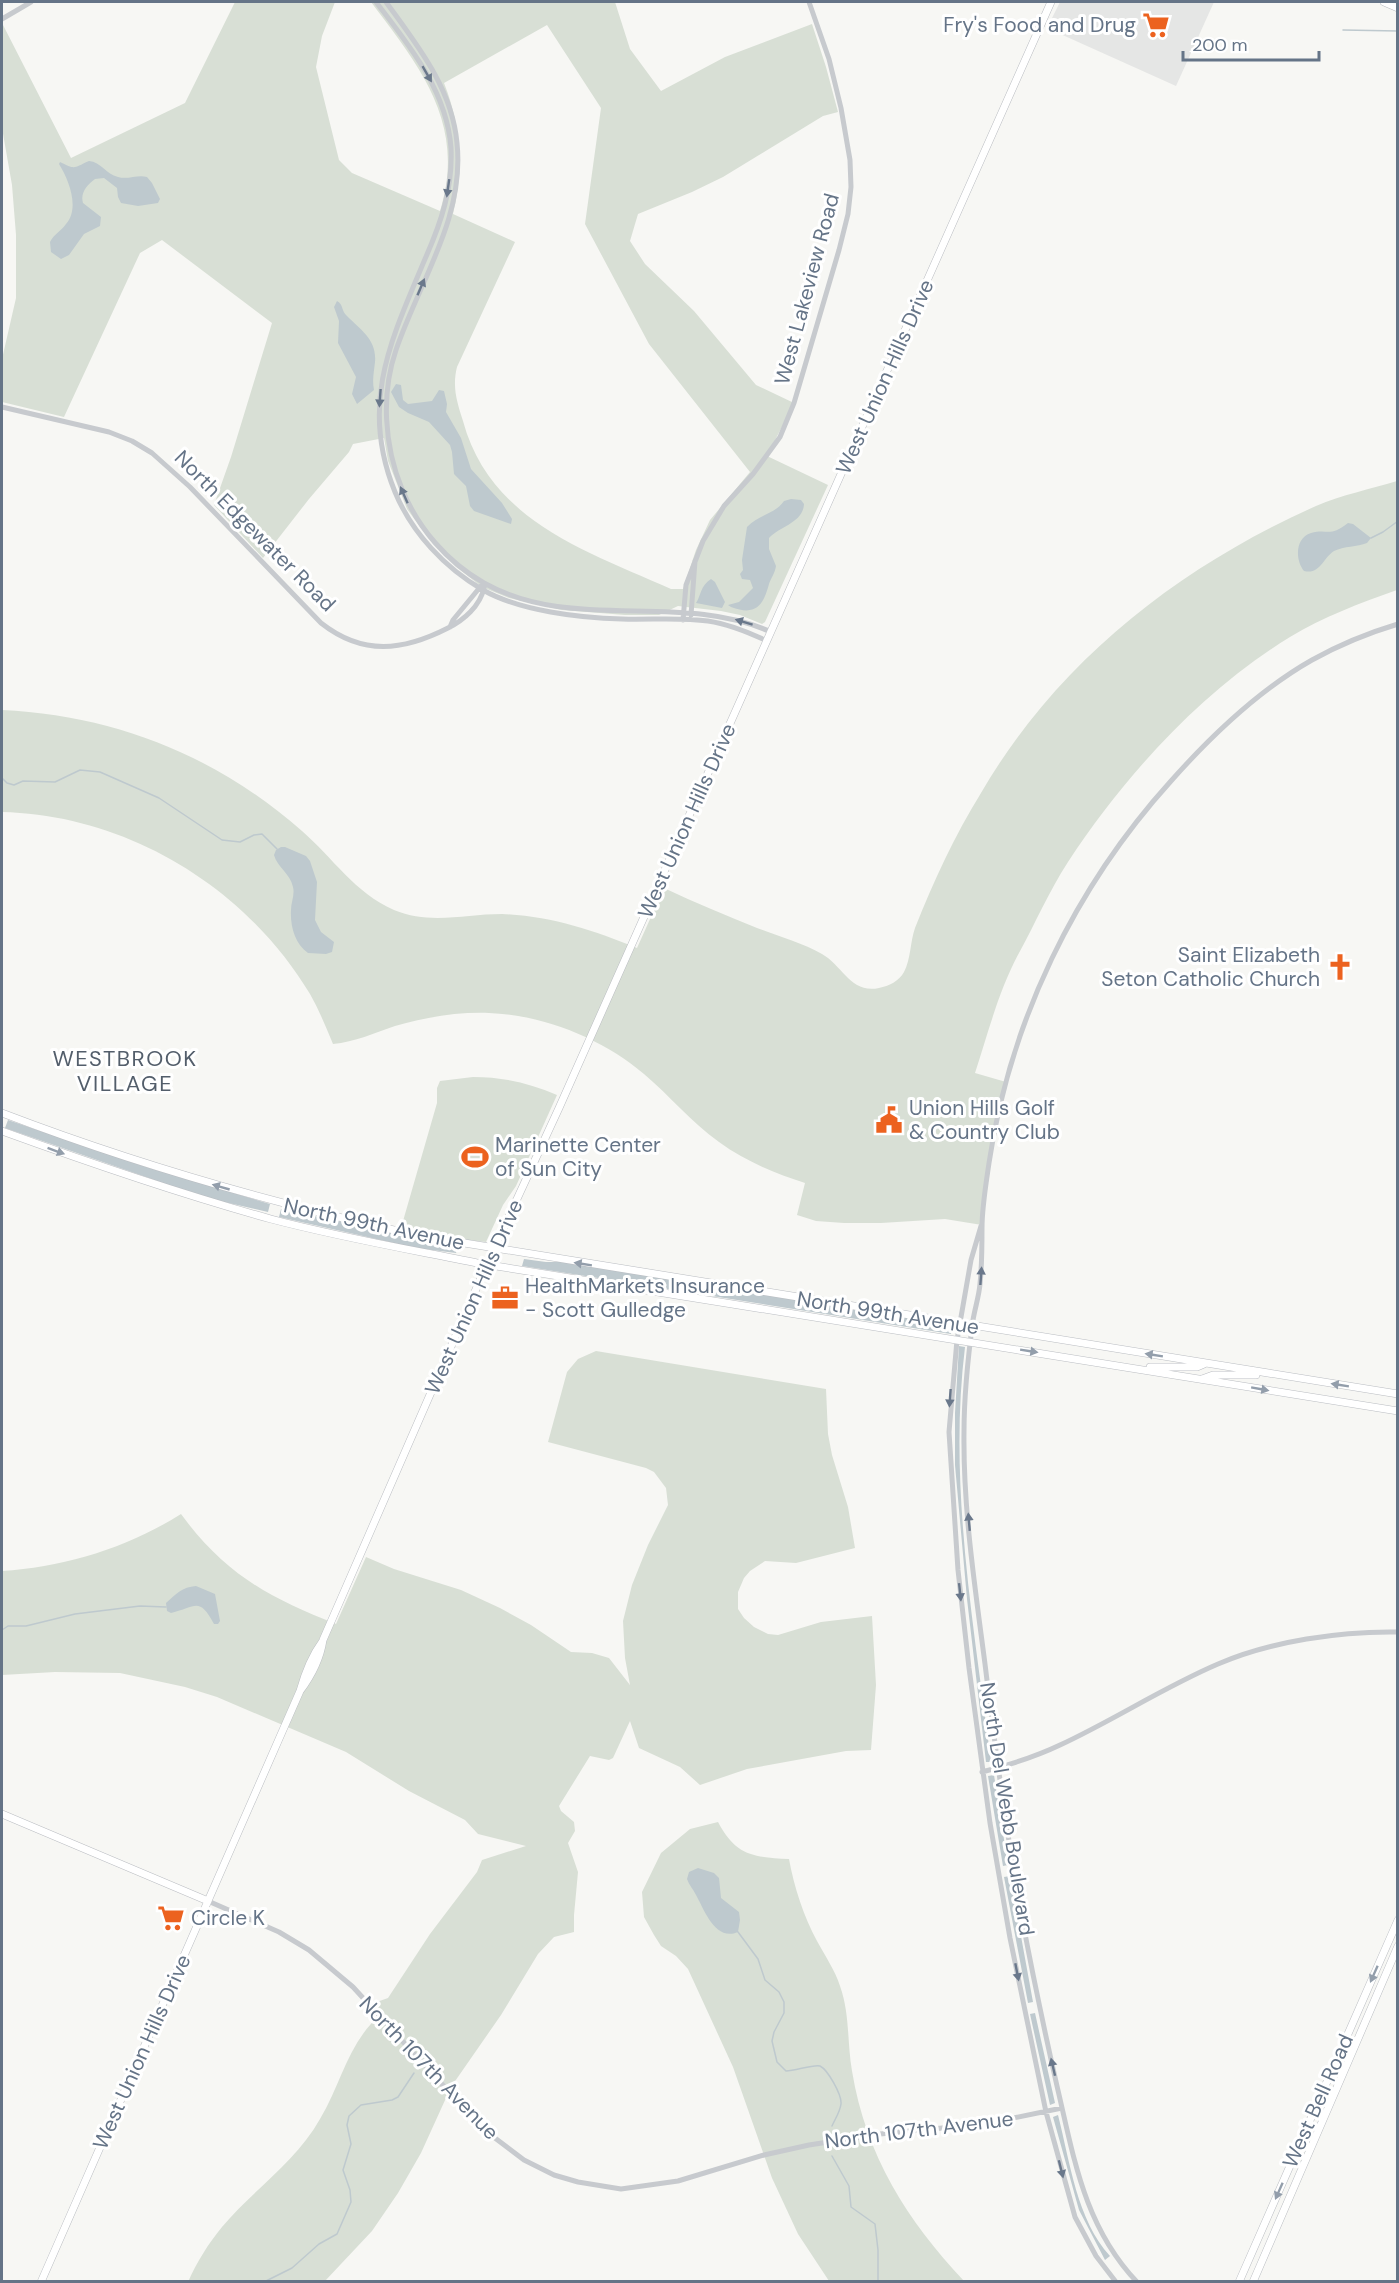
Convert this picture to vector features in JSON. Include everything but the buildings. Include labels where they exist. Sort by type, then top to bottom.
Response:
[{"type":"main road","name":"West Union Hills Drive","points":[[41,2282],[300,1691],[314,1652],[323,1640],[487,1264],[559,1108],[1051,2]]},
{"type":"main road","points":[[1384,2],[1398,8]]},
{"type":"main road","name":"North 99th Avenue","points":[[2,1113],[161,1169],[267,1200],[399,1232],[1398,1395]]},
{"type":"main road","name":"North 99th Avenue","points":[[2,1131],[103,1167],[272,1219],[382,1245],[487,1264],[1398,1411]]},
{"type":"main road","points":[[1129,1367],[1197,1367],[1204,1363]]},
{"type":"main road","points":[[1202,1379],[1214,1375],[1273,1374]]},
{"type":"main road","name":"North 107th Avenue","points":[[2,1814],[208,1901]]},
{"type":"main road","name":"West Bell Road","points":[[1239,2282],[1398,1920]]},
{"type":"main road","name":"West Bell Road","points":[[1253,2282],[1398,1946]]},
{"type":"street","points":[[2,19],[31,2]]},
{"type":"street","points":[[376,2],[429,76],[449,133],[451,156],[445,206],[430,249],[388,348],[380,392],[379,425],[386,467],[399,503],[426,543],[458,573],[481,589],[509,602],[537,609],[619,619],[691,620],[726,625],[767,640]]},
{"type":"street","points":[[386,2],[435,72],[453,118],[458,145],[453,208],[396,351],[387,392],[387,424],[393,465],[406,499],[430,536],[454,561],[485,583],[540,603],[619,612],[692,612],[738,620],[771,632]]},
{"type":"street","name":"West Lakeview Road","points":[[683,620],[686,585],[712,524],[724,506],[761,465],[783,431],[794,403],[848,213],[850,160],[844,122],[829,59],[809,2]]},
{"type":"street","points":[[445,206],[453,208]]},
{"type":"street","points":[[430,249],[436,252]]},
{"type":"street","points":[[407,302],[414,305]]},
{"type":"street","name":"North Edgewater Road","points":[[2,407],[109,432],[132,441],[152,453],[183,479],[311,614],[336,633],[363,644],[398,646],[429,638],[450,627],[485,583]]},
{"type":"street","name":"West Lakeview Road","points":[[691,620],[695,560]]},
{"type":"street","points":[[982,1225],[997,1119],[1015,1053],[1044,976],[1080,904],[1106,864],[1141,816],[1187,763],[1258,699],[1309,662],[1354,639],[1398,624]]},
{"type":"street","name":"North Del Webb Boulevard","points":[[982,1225],[971,1260],[959,1324],[950,1401],[949,1432],[962,1609],[982,1772],[1010,1938],[1046,2112],[1075,2217],[1096,2256],[1116,2282]]},
{"type":"street","name":"North Del Webb Boulevard","points":[[982,1225],[980,1288],[971,1342],[965,1410],[965,1468],[978,1617],[998,1768],[1026,1937],[1062,2108],[1087,2204],[1109,2247],[1137,2282]]},
{"type":"street","points":[[982,1772],[1058,1746],[1167,1687],[1221,1662],[1311,1638],[1398,1632]]},
{"type":"street","name":"North 107th Avenue","points":[[208,1901],[279,1932],[309,1950],[353,1987],[483,2129],[524,2160],[554,2175],[578,2182],[621,2189],[678,2181],[808,2145],[880,2134],[984,2124],[1062,2108]]},
{"type":"shaded area","points":[[235,2],[335,2],[322,36],[316,67],[339,160],[352,173],[440,211],[447,180],[448,151],[443,124],[434,98],[421,74],[371,2],[615,2],[630,49],[661,91],[725,57],[812,24],[838,112],[823,116],[723,177],[638,214],[630,241],[645,264],[694,311],[756,385],[794,403],[767,456],[828,485],[765,622],[762,624],[740,615],[721,611],[678,606],[659,615],[562,610],[509,598],[482,587],[455,566],[429,539],[407,509],[388,461],[384,438],[353,444],[349,452],[263,558],[214,505],[272,323],[162,240],[140,253],[64,417],[2,402],[2,359],[16,298],[16,235],[12,185],[2,128],[2,23],[71,158],[185,103]],"holes":[[[547,25],[601,108],[585,224],[649,344],[750,472],[710,520],[696,550],[683,589],[671,589],[575,546],[518,508],[495,484],[476,455],[456,394],[457,367],[515,242],[453,214],[459,181],[459,148],[454,115],[444,83]]]},
{"type":"shaded area","points":[[1060,2],[1214,2],[1176,86],[1047,28]]},
{"type":"shaded area","points":[[89,161],[118,177],[147,177],[160,199],[158,203],[138,206],[121,203],[117,188],[104,178],[95,179],[85,190],[82,199],[83,203],[101,217],[100,226],[84,234],[69,255],[61,259],[51,252],[50,242],[70,217],[73,202],[72,194],[59,164],[60,162],[74,167]]},
{"type":"shaded area","points":[[337,301],[341,304],[345,314],[371,341],[375,354],[374,390],[357,404],[352,394],[356,377],[338,343],[339,321],[334,307]]},
{"type":"shaded area","points":[[396,384],[401,385],[403,400],[408,404],[432,401],[439,390],[444,391],[446,412],[461,438],[471,469],[502,503],[512,519],[511,524],[474,511],[470,506],[466,486],[454,474],[450,445],[429,422],[399,407],[391,392]]},
{"type":"shaded area","points":[[1397,481],[1397,590],[1315,623],[1257,659],[1226,683],[1196,709],[1140,767],[1090,830],[1055,884],[1006,982],[975,1073],[1006,1082],[997,1119],[982,1225],[945,1219],[844,1223],[816,1221],[797,1215],[805,1183],[760,1166],[729,1149],[699,1126],[654,1082],[610,1050],[572,1031],[531,1018],[489,1013],[453,1014],[395,1026],[357,1039],[333,1044],[310,994],[284,956],[252,921],[217,890],[179,864],[138,843],[94,827],[48,816],[2,812],[2,710],[84,720],[162,744],[235,781],[269,804],[302,831],[356,885],[380,903],[394,910],[434,918],[488,914],[520,915],[588,930],[637,948],[664,888],[814,950],[829,959],[854,983],[869,989],[879,988],[893,983],[904,972],[915,928],[929,893],[953,842],[981,793],[1012,746],[1046,701],[1084,661],[1126,623],[1170,589],[1265,530],[1316,506]]},
{"type":"shaded area","points":[[801,500],[804,504],[803,510],[800,516],[769,538],[769,549],[776,566],[764,599],[752,610],[739,610],[731,607],[728,605],[739,602],[753,588],[750,580],[742,579],[740,574],[743,570],[742,560],[747,527],[756,519],[776,509],[784,501]]},
{"type":"shaded area","points":[[1348,523],[1353,524],[1371,538],[1367,543],[1334,551],[1314,571],[1304,571],[1298,555],[1299,544],[1302,540],[1311,533],[1337,530]]},
{"type":"shaded area","points":[[711,579],[715,582],[725,602],[722,608],[696,603],[703,588]]},
{"type":"shaded area","points":[[281,847],[306,856],[310,861],[317,882],[315,920],[321,932],[334,942],[332,952],[308,953],[297,940],[291,916],[293,887],[274,855]]},
{"type":"shaded area","name":"Marinette Center of Sun City","points":[[473,1077],[516,1082],[557,1095],[516,1186],[503,1205],[486,1242],[401,1228],[437,1103],[437,1088],[440,1081]]},
{"type":"shaded area","points":[[8,1120],[146,1167],[270,1204],[268,1212],[220,1201],[169,1185],[5,1128]]},
{"type":"shaded area","points":[[281,1209],[458,1246],[456,1253],[416,1248],[279,1217]]},
{"type":"shaded area","points":[[524,1259],[561,1262],[952,1325],[951,1334],[522,1266]]},
{"type":"shaded area","points":[[959,1346],[965,1347],[960,1451],[965,1555],[991,1762],[986,1762],[967,1599],[955,1465]]},
{"type":"shaded area","points":[[596,1351],[826,1389],[828,1434],[848,1507],[855,1548],[796,1563],[765,1561],[744,1578],[738,1592],[738,1609],[754,1627],[768,1634],[778,1635],[821,1622],[872,1616],[876,1685],[871,1750],[846,1751],[747,1769],[700,1785],[680,1767],[639,1748],[630,1721],[613,1758],[609,1760],[590,1756],[559,1806],[561,1811],[574,1822],[575,1831],[568,1843],[578,1872],[574,1932],[554,1937],[538,1954],[501,2015],[451,2087],[421,2153],[398,2193],[372,2231],[325,2281],[188,2282],[203,2253],[222,2227],[287,2162],[310,2134],[328,2105],[353,2050],[370,2024],[382,2013],[374,2003],[388,1998],[430,1934],[477,1872],[482,1860],[526,1846],[478,1834],[465,1820],[409,1791],[346,1752],[217,1697],[185,1687],[120,1673],[55,1672],[2,1675],[2,1571],[49,1565],[95,1554],[139,1537],[181,1514],[214,1552],[249,1581],[290,1604],[336,1624],[366,1557],[394,1569],[461,1590],[500,1608],[531,1625],[571,1652],[592,1653],[609,1658],[630,1685],[625,1658],[623,1621],[632,1585],[648,1545],[668,1505],[666,1488],[654,1472],[646,1468],[548,1442],[567,1372],[578,1359]]},
{"type":"shaded area","points":[[196,1586],[215,1594],[220,1621],[218,1624],[214,1624],[209,1615],[200,1607],[192,1606],[171,1613],[167,1611],[166,1603],[183,1589]]},
{"type":"shaded area","points":[[994,1775],[1008,1865],[1003,1866],[988,1776]]},
{"type":"shaded area","points":[[718,1822],[732,1842],[747,1853],[789,1859],[797,1891],[812,1932],[840,1986],[847,2018],[852,2071],[867,2131],[892,2185],[907,2210],[943,2258],[964,2281],[829,2281],[798,2234],[772,2178],[733,2067],[688,1969],[676,1956],[661,1946],[644,1917],[642,1892],[661,1853],[690,1829]]},
{"type":"shaded area","points":[[698,1868],[714,1873],[719,1878],[721,1898],[739,1912],[738,1932],[730,1934],[723,1932],[711,1922],[687,1879],[689,1872]]},
{"type":"shaded area","points":[[1010,1876],[1033,2002],[1028,2003],[1004,1877]]},
{"type":"shaded area","points":[[1035,2013],[1055,2103],[1050,2105],[1030,2014]]},
{"type":"shaded area","points":[[1058,2115],[1076,2190],[1090,2225],[1110,2256],[1105,2260],[1079,2210],[1053,2117]]},
{"type":"waterway","points":[[1343,30],[1398,31]]},
{"type":"waterway","points":[[1371,538],[1398,521]]},
{"type":"waterway","points":[[2,778],[14,785],[23,781],[55,782],[80,770],[100,772],[159,798],[222,840],[240,842],[262,834],[277,849]]},
{"type":"waterway","points":[[2,1630],[8,1626],[26,1626],[75,1614],[140,1606],[166,1607]]},
{"type":"waterway","points":[[738,1932],[758,1959],[765,1980],[779,1992],[784,2002],[784,2013],[772,2041],[777,2062],[786,2071],[820,2066],[827,2072],[841,2100],[840,2110],[832,2126]]},
{"type":"waterway","points":[[264,2282],[292,2268],[319,2244],[337,2234],[351,2202],[350,2190],[343,2170],[351,2144],[347,2125],[349,2116],[361,2105],[398,2097],[414,2073]]},
{"type":"waterway","points":[[832,2156],[849,2186],[851,2207],[875,2224],[878,2282]]},
{"type":"place","name":"Fry's Food and Drug","points":[[1156,25]]},
{"type":"place","name":"Saint Elizabeth Seton Catholic Church","points":[[1340,967]]},
{"type":"place","name":"Union Hills Golf & Country Club","points":[[889,1120]]},
{"type":"place","name":"Marinette Center of Sun City","points":[[475,1157]]},
{"type":"place","name":"HealthMarkets Insurance - Scott Gulledge","points":[[505,1298]]},
{"type":"place","name":"Circle K","points":[[171,1918]]},
{"type":"district","name":"WESTBROOK VILLAGE","points":[[125,1070]]}]
